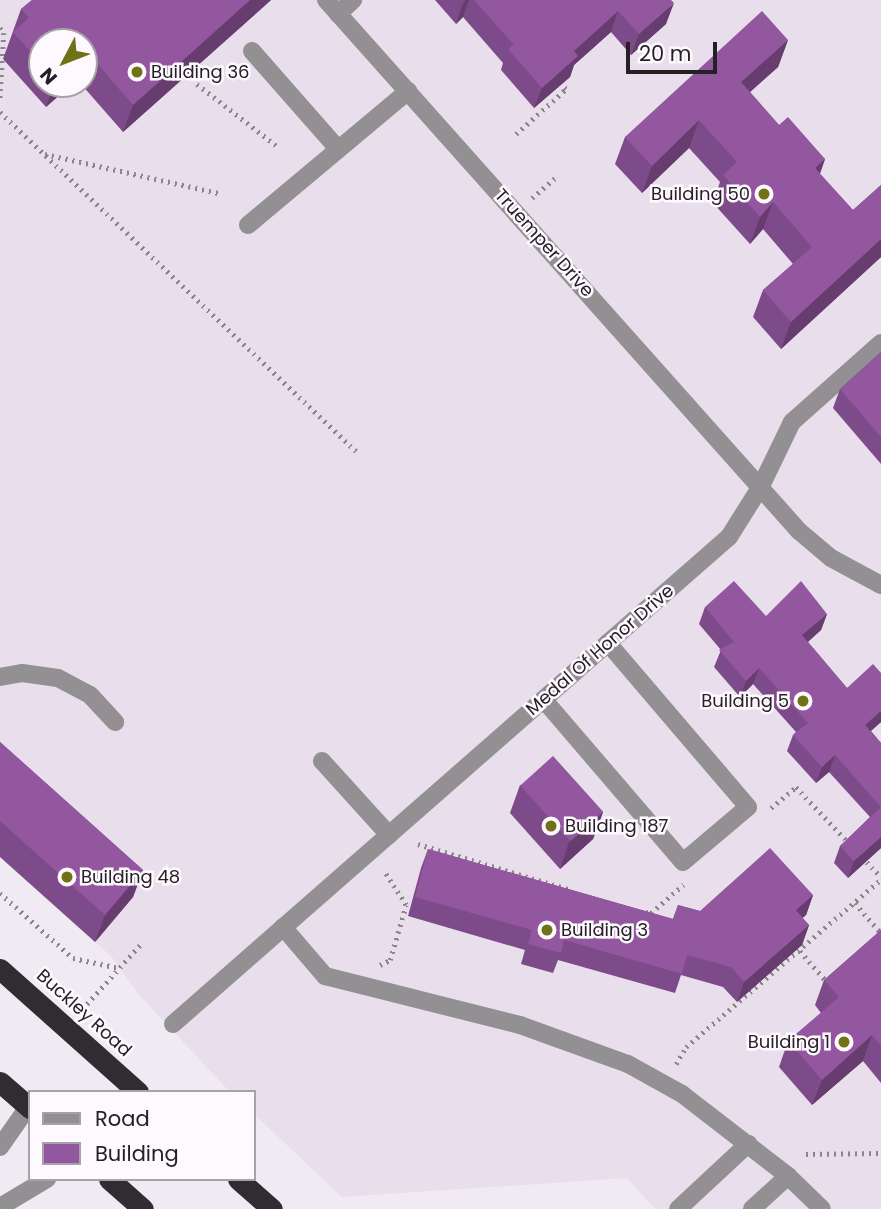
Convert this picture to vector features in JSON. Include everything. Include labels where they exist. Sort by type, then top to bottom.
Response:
[{"type":"highway","name":"Buckley Road","points":[[0,969],[136,1090]]},
{"type":"highway","points":[[0,1082],[28,1107]]},
{"type":"highway","points":[[111,1181],[143,1209]]},
{"type":"highway","points":[[240,1181],[272,1209]]},
{"type":"street","points":[[332,7],[353,0]]},
{"type":"street","name":"Truemper Drive","points":[[332,7],[799,531],[831,558],[881,585]]},
{"type":"street","points":[[252,51],[338,149]]},
{"type":"street","points":[[248,225],[408,91]]},
{"type":"street","name":"Medal Of Honor Drive","points":[[173,1024],[729,537],[761,486],[792,422],[881,343]]},
{"type":"street","points":[[544,700],[683,862],[748,807],[608,643]]},
{"type":"street","points":[[0,677],[22,673],[58,678],[90,695],[115,722]]},
{"type":"street","points":[[323,761],[389,835]]},
{"type":"street","points":[[283,927],[326,976],[446,1005],[587,1046],[682,1094],[788,1176],[822,1209]]},
{"type":"street","points":[[0,1147],[28,1109]]},
{"type":"street","points":[[678,1209],[748,1144]]},
{"type":"street","points":[[752,1209],[788,1176]]},
{"type":"street","points":[[0,1206],[44,1181]]},
{"type":"path","points":[[0,28],[4,33],[0,101]]},
{"type":"path","points":[[197,84],[277,146]]},
{"type":"path","points":[[516,134],[566,89],[561,85]]},
{"type":"path","points":[[0,112],[357,452]]},
{"type":"path","points":[[44,153],[222,194]]},
{"type":"path","points":[[528,202],[555,178]]},
{"type":"path","points":[[679,1071],[676,1064],[686,1047],[800,951],[881,878],[796,787],[765,814]]},
{"type":"path","points":[[418,844],[574,891]]},
{"type":"path","points":[[376,967],[390,960],[407,905],[385,873]]},
{"type":"path","points":[[638,910],[651,914],[692,877]]},
{"type":"path","points":[[559,897],[561,887]]},
{"type":"path","points":[[0,893],[72,958],[119,968]]},
{"type":"path","points":[[855,903],[881,933]]},
{"type":"path","points":[[88,1004],[140,945]]},
{"type":"path","points":[[800,951],[833,989]]},
{"type":"path","points":[[806,1154],[881,1153]]},
{"type":"shaded area","points":[[0,0],[881,0],[881,1209],[655,1209],[627,1178],[342,1197],[256,1116],[256,1090],[228,1090],[140,996],[111,956],[0,857]]},
{"type":"building","name":"Building 36","points":[[32,0],[250,0],[133,105],[98,65],[98,28],[28,28],[28,49],[13,32],[29,18],[21,9]]},
{"type":"building","points":[[474,0],[671,0],[674,3],[639,34],[618,11],[574,51],[578,56],[542,88],[508,49],[514,45]]},
{"type":"building","name":"Building 50","points":[[762,11],[788,40],[741,82],[779,125],[788,117],[825,159],[815,168],[853,210],[881,185],[881,239],[791,322],[763,290],[812,247],[773,202],[760,217],[723,175],[737,162],[699,120],[652,166],[625,137]]},
{"type":"building","points":[[881,352],[881,437],[840,389]]},
{"type":"building","name":"Building 5","points":[[734,581],[766,616],[801,581],[827,614],[802,635],[847,688],[873,664],[881,673],[881,711],[865,725],[881,743],[881,807],[835,755],[822,767],[793,735],[808,723],[759,668],[746,681],[719,650],[734,642],[705,607]]},
{"type":"building","points":[[0,742],[143,870],[105,915],[0,821]]},
{"type":"building","points":[[553,756],[603,812],[570,841],[520,785]]},
{"type":"building","points":[[881,807],[881,837],[854,861],[840,846]]},
{"type":"building","name":"Building 3","points":[[770,848],[813,895],[796,910],[809,925],[744,982],[731,967],[687,955],[682,974],[564,940],[561,953],[528,944],[532,930],[415,897],[428,849],[673,919],[678,905],[700,911]]},
{"type":"building","name":"Building 1","points":[[881,930],[881,1046],[872,1035],[822,1080],[788,1041],[839,997],[824,980]]},
{"type":"place","name":"Building 36","points":[[137,72]]},
{"type":"place","name":"Building 50","points":[[764,194]]},
{"type":"place","name":"Building 5","points":[[803,701]]},
{"type":"place","name":"Building 187","points":[[551,826]]},
{"type":"place","name":"Building 48","points":[[67,877]]},
{"type":"place","name":"Building 3","points":[[547,930]]},
{"type":"place","name":"Building 1","points":[[844,1042]]}]
